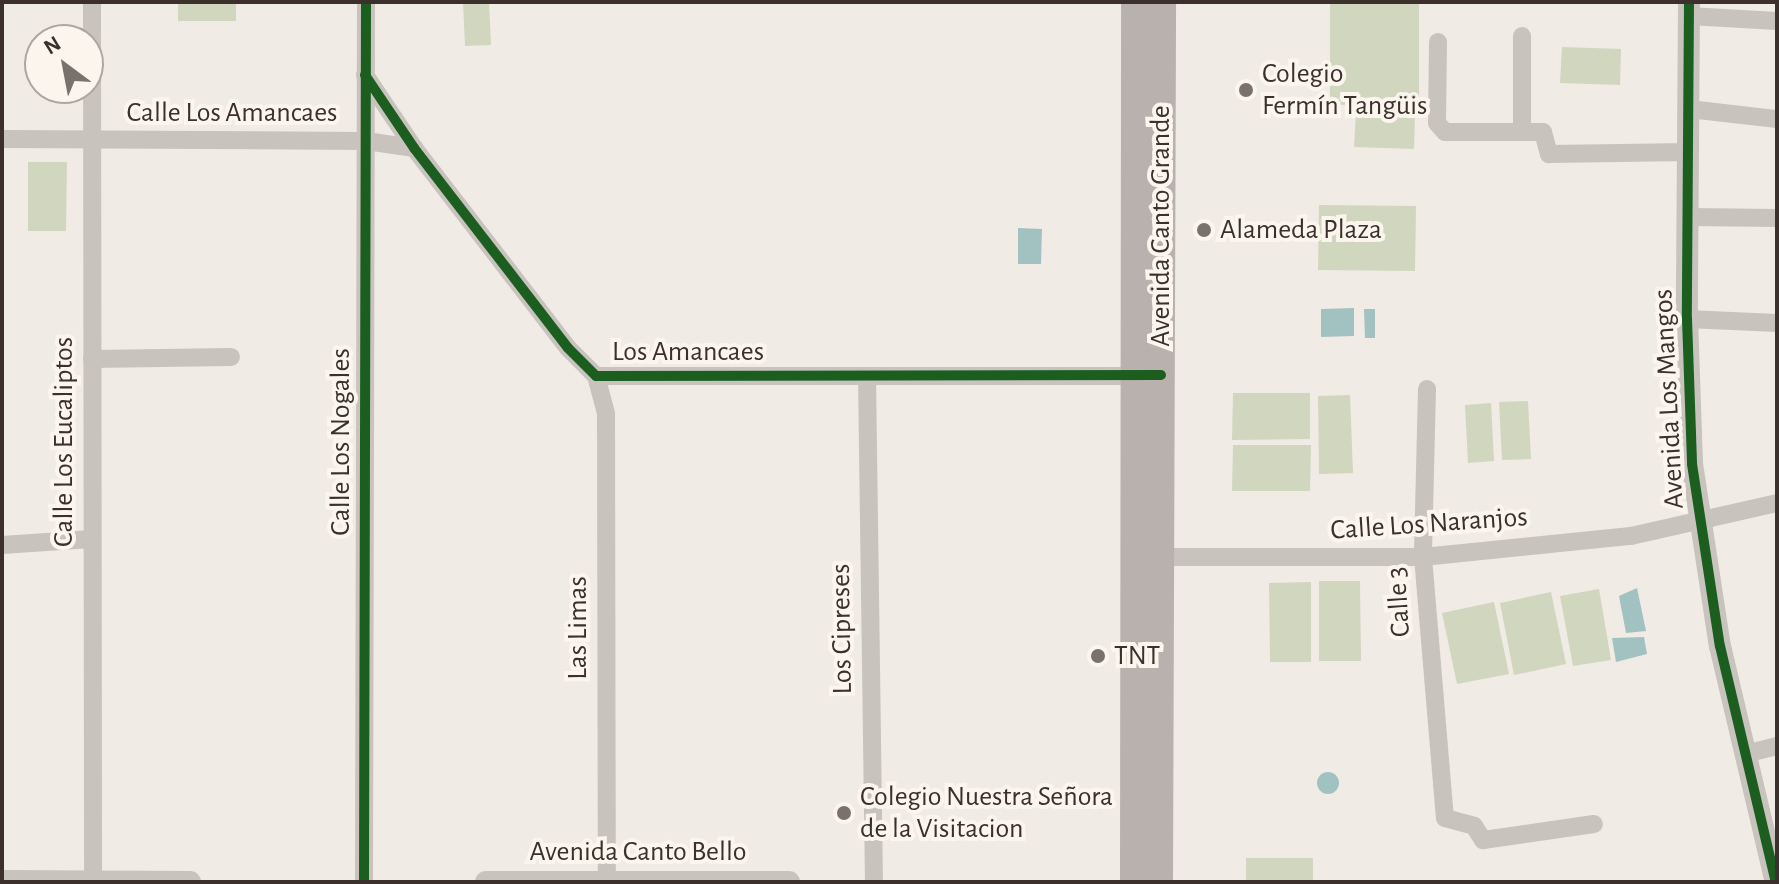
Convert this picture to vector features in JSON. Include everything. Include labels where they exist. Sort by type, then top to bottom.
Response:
[{"type":"main road","name":"Avenida Canto Grande","points":[[1134,882],[1132,376],[1135,2]]},
{"type":"main road","name":"Avenida Canto Grande","points":[[1159,882],[1162,2]]},
{"type":"street","name":"Calle Los Eucaliptos","points":[[92,2],[93,881]]},
{"type":"street","name":"Calle Los Nogales","points":[[364,882],[366,2]]},
{"type":"street","points":[[1689,9],[1777,21]]},
{"type":"street","name":"Avenida Los Mangos","points":[[1689,9],[1687,319],[1699,523],[1745,754],[1776,882]]},
{"type":"street","points":[[1522,36],[1522,132]]},
{"type":"street","points":[[1438,42],[1439,129],[1543,132],[1549,154],[1689,152]]},
{"type":"street","name":"Los Amancaes","points":[[365,75],[414,148],[568,348],[596,376],[1161,375]]},
{"type":"street","points":[[1689,109],[1777,119]]},
{"type":"street","name":"Calle Los Amancaes","points":[[2,139],[366,141],[414,148]]},
{"type":"street","points":[[1688,217],[1777,218]]},
{"type":"street","points":[[1687,319],[1777,323]]},
{"type":"street","points":[[92,359],[231,357]]},
{"type":"street","name":"Las Limas","points":[[596,376],[606,414],[607,881]]},
{"type":"street","name":"Los Cipreses","points":[[867,376],[874,882]]},
{"type":"street","name":"Calle 3","points":[[1427,389],[1423,557],[1442,811],[1451,822],[1474,826],[1483,840],[1594,824]]},
{"type":"street","name":"Calle Los Naranjos","points":[[1162,557],[1423,557],[1631,536],[1777,503]]},
{"type":"street","points":[[2,545],[92,539]]},
{"type":"street","points":[[1745,754],[1777,746]]},
{"type":"street","points":[[2,881],[190,882]]},
{"type":"street","name":"Avenida Canto Bello","points":[[486,882],[789,882]]},
{"type":"green space","points":[[178,2],[236,2],[236,21],[178,21]]},
{"type":"green space","points":[[463,2],[489,2],[491,45],[465,46]]},
{"type":"green space","points":[[1330,2],[1419,2],[1419,104],[1330,105]]},
{"type":"green space","points":[[1562,47],[1621,49],[1620,85],[1560,83]]},
{"type":"green space","points":[[1356,111],[1415,113],[1414,149],[1354,147]]},
{"type":"green space","points":[[28,162],[67,162],[66,231],[28,231]]},
{"type":"green space","points":[[1319,205],[1416,206],[1415,271],[1318,270]]},
{"type":"green space","points":[[1233,393],[1310,393],[1310,439],[1232,440]]},
{"type":"green space","points":[[1350,395],[1353,473],[1319,474],[1318,396]]},
{"type":"green space","points":[[1528,401],[1531,459],[1502,460],[1499,402]]},
{"type":"green space","points":[[1491,403],[1494,461],[1468,463],[1465,405]]},
{"type":"green space","points":[[1233,445],[1311,445],[1310,491],[1232,491]]},
{"type":"green space","points":[[1319,581],[1360,581],[1361,661],[1319,661]]},
{"type":"green space","points":[[1311,582],[1311,662],[1270,662],[1269,583]]},
{"type":"green space","points":[[1599,589],[1611,660],[1573,666],[1560,596]]},
{"type":"green space","points":[[1551,592],[1566,664],[1514,675],[1500,603]]},
{"type":"green space","points":[[1494,602],[1509,674],[1457,684],[1442,613]]},
{"type":"green space","points":[[1246,858],[1313,858],[1313,882],[1246,881]]},
{"type":"water","points":[[1018,228],[1042,229],[1041,264],[1018,264]]},
{"type":"water","points":[[1354,308],[1354,336],[1321,337],[1321,309]]},
{"type":"water","points":[[1364,309],[1375,309],[1375,338],[1365,338]]},
{"type":"water","points":[[1637,588],[1646,631],[1626,633],[1619,596]]},
{"type":"water","points":[[1644,637],[1647,654],[1616,662],[1612,638]]},
{"type":"water","points":[[1328,772],[1336,775],[1339,783],[1336,791],[1328,794],[1320,791],[1317,783],[1320,775]]},
{"type":"cycle path","points":[[364,882],[366,2]]},
{"type":"cycle path","points":[[1689,2],[1687,319],[1692,464],[1720,646],[1776,882]]},
{"type":"cycle path","points":[[365,75],[414,148],[568,348],[596,376],[1161,375]]},
{"type":"place","name":"Colegio Fermín Tangüis","points":[[1246,90]]},
{"type":"place","name":"Alameda Plaza","points":[[1204,230]]},
{"type":"place","name":"TNT","points":[[1098,656]]},
{"type":"place","name":"Colegio Nuestra Señora de la Visitacion","points":[[844,813]]}]
